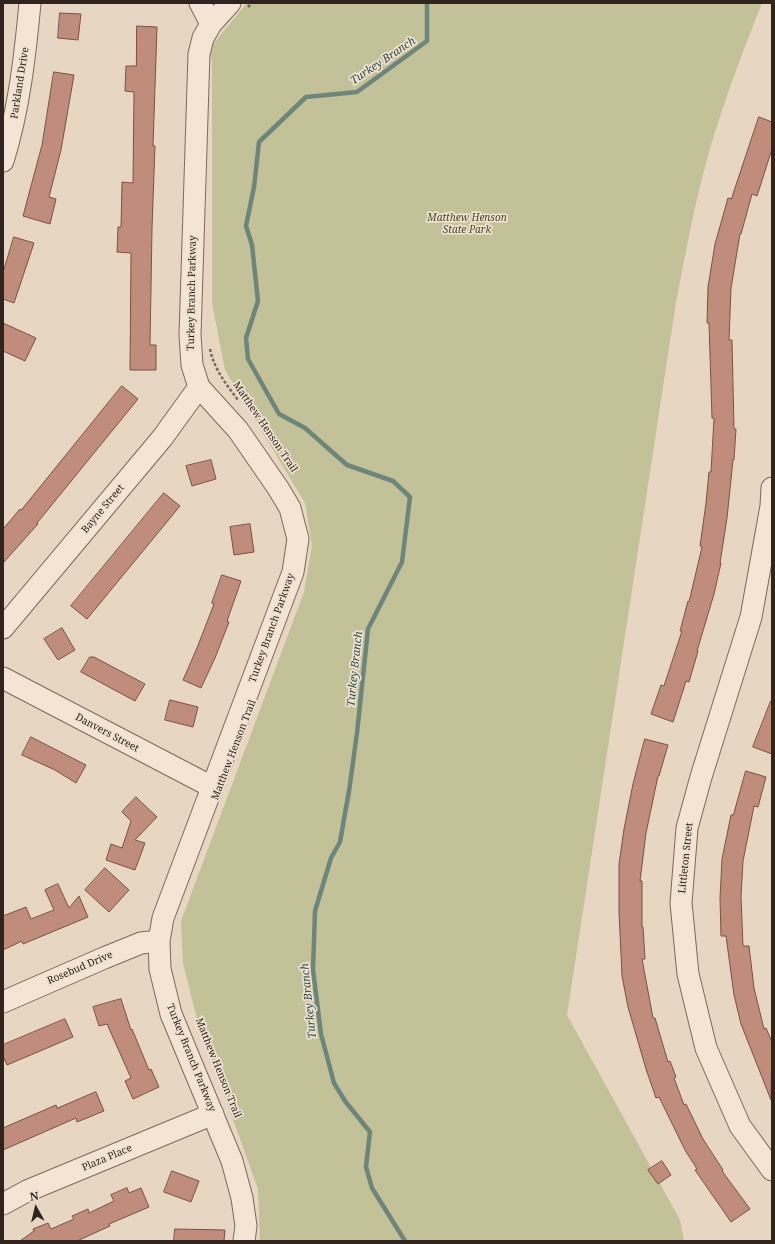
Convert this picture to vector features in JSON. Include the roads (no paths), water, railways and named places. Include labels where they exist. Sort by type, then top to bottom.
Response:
[{"type":"street","name":"Parkland Drive","points":[[3,161],[11,135],[25,56],[30,3]]},
{"type":"street","points":[[200,3],[212,24]]},
{"type":"street","name":"Turkey Branch Parkway","points":[[238,6],[212,24],[203,38],[199,54],[190,335],[192,365],[199,387],[238,430],[278,488],[290,508],[298,539],[293,572],[163,918],[159,941],[160,969],[171,1014],[232,1161],[242,1198],[246,1226],[244,1241]]},
{"type":"street","name":"Bayne Street","points":[[3,628],[162,437],[199,387]]},
{"type":"street","name":"Littleton Street","points":[[772,488],[771,506],[751,617],[700,777],[688,828],[681,904],[688,974],[706,1048],[740,1126],[772,1170]]},
{"type":"street","name":"Danvers Street","points":[[3,678],[212,787]]},
{"type":"street","name":"Rosebud Drive","points":[[3,1002],[118,952],[141,944],[159,941]]},
{"type":"street","name":"Plaza Place","points":[[3,1204],[27,1191],[213,1114]]},
{"type":"waterway","name":"Turkey Branch","points":[[405,1241],[372,1188],[366,1167],[370,1132],[345,1101],[334,1083],[321,1034],[313,970],[315,911],[331,858],[340,842],[357,733],[368,629],[402,562],[410,497],[393,481],[347,465],[305,428],[279,414],[248,359],[246,338],[258,301],[252,245],[246,226],[254,187],[259,142],[306,97],[357,92],[427,41],[427,3]]},
{"type":"park label","name":"Matthew Henson State Park","points":[[467,224]]}]
